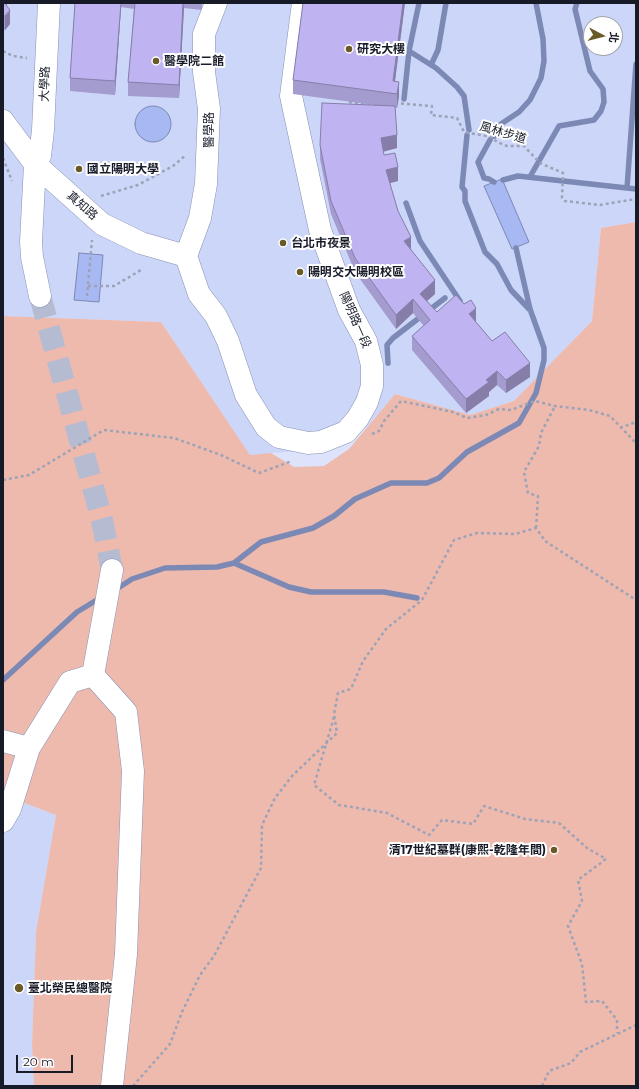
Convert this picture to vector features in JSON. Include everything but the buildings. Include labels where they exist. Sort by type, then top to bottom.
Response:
[{"type":"lane","name":"大學路","points":[[40,296],[32,257],[35,164],[40,156],[42,148],[49,3]]},
{"type":"lane","name":"醫學路","points":[[186,256],[200,218],[206,184],[209,109],[204,72],[203,39],[216,3]]},
{"type":"lane","name":"陽明路一段","points":[[186,256],[199,294],[216,316],[228,341],[246,395],[266,426],[279,437],[308,443],[321,442],[346,432],[358,418],[367,402],[372,386],[372,364],[366,341],[349,310],[320,230],[291,96],[303,3]]},
{"type":"lane","name":"真知路","points":[[3,121],[35,164],[102,224],[141,243],[186,256]]},
{"type":"lane","points":[[93,675],[112,570]]},
{"type":"lane","points":[[3,821],[10,809],[29,748],[70,682],[93,675]]},
{"type":"lane","points":[[93,675],[126,712],[134,770],[126,954],[112,1086]]},
{"type":"lane","points":[[4,742],[29,748]]},
{"type":"path","points":[[3,51],[13,56],[46,60]]},
{"type":"path","name":"風林步道","points":[[391,104],[395,105],[395,101],[391,101],[391,103],[396,103],[402,104],[414,104],[432,106],[431,115],[457,118],[464,132],[492,137],[497,142],[507,146],[524,146],[540,163],[563,173],[562,198],[565,201],[600,205],[636,199]]},
{"type":"path","points":[[349,102],[371,105]]},
{"type":"path","points":[[75,200],[93,198],[138,185],[173,166],[187,154]]},
{"type":"path","points":[[87,296],[92,240]]},
{"type":"path","points":[[88,286],[114,286],[141,270]]},
{"type":"path","points":[[367,437],[378,431],[384,421],[401,401],[454,412],[467,418],[486,415],[499,409],[510,410],[535,401],[555,406],[589,410],[610,416],[636,443]]},
{"type":"path","points":[[555,406],[541,433],[539,446],[524,472],[528,493],[538,496],[536,528],[545,541],[636,600]]},
{"type":"path","points":[[620,428],[636,422]]},
{"type":"path","points":[[3,480],[29,475],[104,430],[174,438],[221,455],[259,473],[294,461]]},
{"type":"path","points":[[536,528],[515,534],[477,533],[454,540],[422,600],[386,629],[363,661],[351,689],[338,693],[327,743],[314,785],[339,805],[387,813],[429,835],[442,820],[473,824],[484,806],[525,819],[559,823],[587,848],[606,859],[578,880],[582,901],[568,926],[582,964],[586,1002],[602,1001],[617,1020],[616,1033]]},
{"type":"path","points":[[133,1086],[170,1044],[182,1012],[200,975],[214,956],[261,868],[262,826],[275,798],[292,776],[337,733],[334,714]]},
{"type":"path","points":[[542,1086],[549,1071],[571,1062],[580,1052],[616,1033],[636,1025]]},
{"type":"shaded area","name":"陽明交大陽明校區","points":[[3,3],[636,3],[636,222],[601,228],[592,321],[514,401],[470,415],[395,394],[366,428],[320,449],[250,455],[161,322],[3,316]]},
{"type":"shaded area","points":[[636,222],[636,1086],[34,1086],[32,1045],[36,932],[56,815],[3,795],[3,316],[161,322],[250,455],[271,453],[294,467],[324,466],[349,449],[395,394],[470,415],[514,401],[592,321],[601,228]]},
{"type":"shaded area","name":"臺北榮民總醫院","points":[[3,795],[56,815],[36,932],[32,1045],[34,1086],[3,1086]]},
{"type":"water","points":[[157,106],[166,111],[170,117],[170,131],[166,137],[157,142],[149,142],[140,137],[136,131],[135,120],[140,111],[146,107]]},
{"type":"water","points":[[502,179],[529,242],[512,249],[484,186]]},
{"type":"water","points":[[79,253],[103,255],[99,302],[74,300]]},
{"type":"waterway","points":[[404,99],[409,51],[419,3]]},
{"type":"waterway","points":[[431,65],[438,50],[446,3]]},
{"type":"waterway","points":[[494,136],[501,124],[519,112],[530,100],[541,78],[544,61],[543,39],[536,3]]},
{"type":"waterway","points":[[531,175],[559,126],[594,120],[601,111],[604,102],[603,89],[590,71],[575,9],[577,3]]},
{"type":"waterway","points":[[409,51],[436,68],[457,87],[464,96],[469,130]]},
{"type":"waterway","points":[[627,188],[636,64]]},
{"type":"waterway","points":[[467,135],[462,187],[465,191],[465,201],[485,252],[497,264],[511,290],[529,309]]},
{"type":"waterway","points":[[490,140],[478,162],[484,178],[494,182]]},
{"type":"waterway","points":[[503,180],[518,176],[636,189]]},
{"type":"waterway","points":[[406,203],[420,241],[460,301]]},
{"type":"waterway","points":[[115,590],[132,579],[165,568],[217,567],[234,563],[261,542],[313,528],[334,516],[355,499],[391,483],[427,483],[439,478],[467,452],[519,423],[536,393],[544,360],[544,348],[530,309],[516,248]]},
{"type":"waterway","points":[[388,363],[387,345],[393,338],[445,298]]},
{"type":"waterway","points":[[234,563],[289,587],[311,592],[384,592],[417,598]]},
{"type":"waterway","points":[[3,680],[77,612],[100,598]]},
{"type":"tunnel","points":[[40,296],[102,520],[112,570]]},
{"type":"place","name":"研究大樓","points":[[349,49]]},
{"type":"place","name":"醫學院二館","points":[[156,61]]},
{"type":"place","name":"國立陽明大學","points":[[79,169]]},
{"type":"place","name":"台北市夜景","points":[[283,243]]},
{"type":"place","name":"陽明交大陽明校區","points":[[300,272]]},
{"type":"place","name":"清17世紀墓群(康熙-乾隆年間)","points":[[554,850]]},
{"type":"place","name":"臺北榮民總醫院","points":[[19,988]]}]
